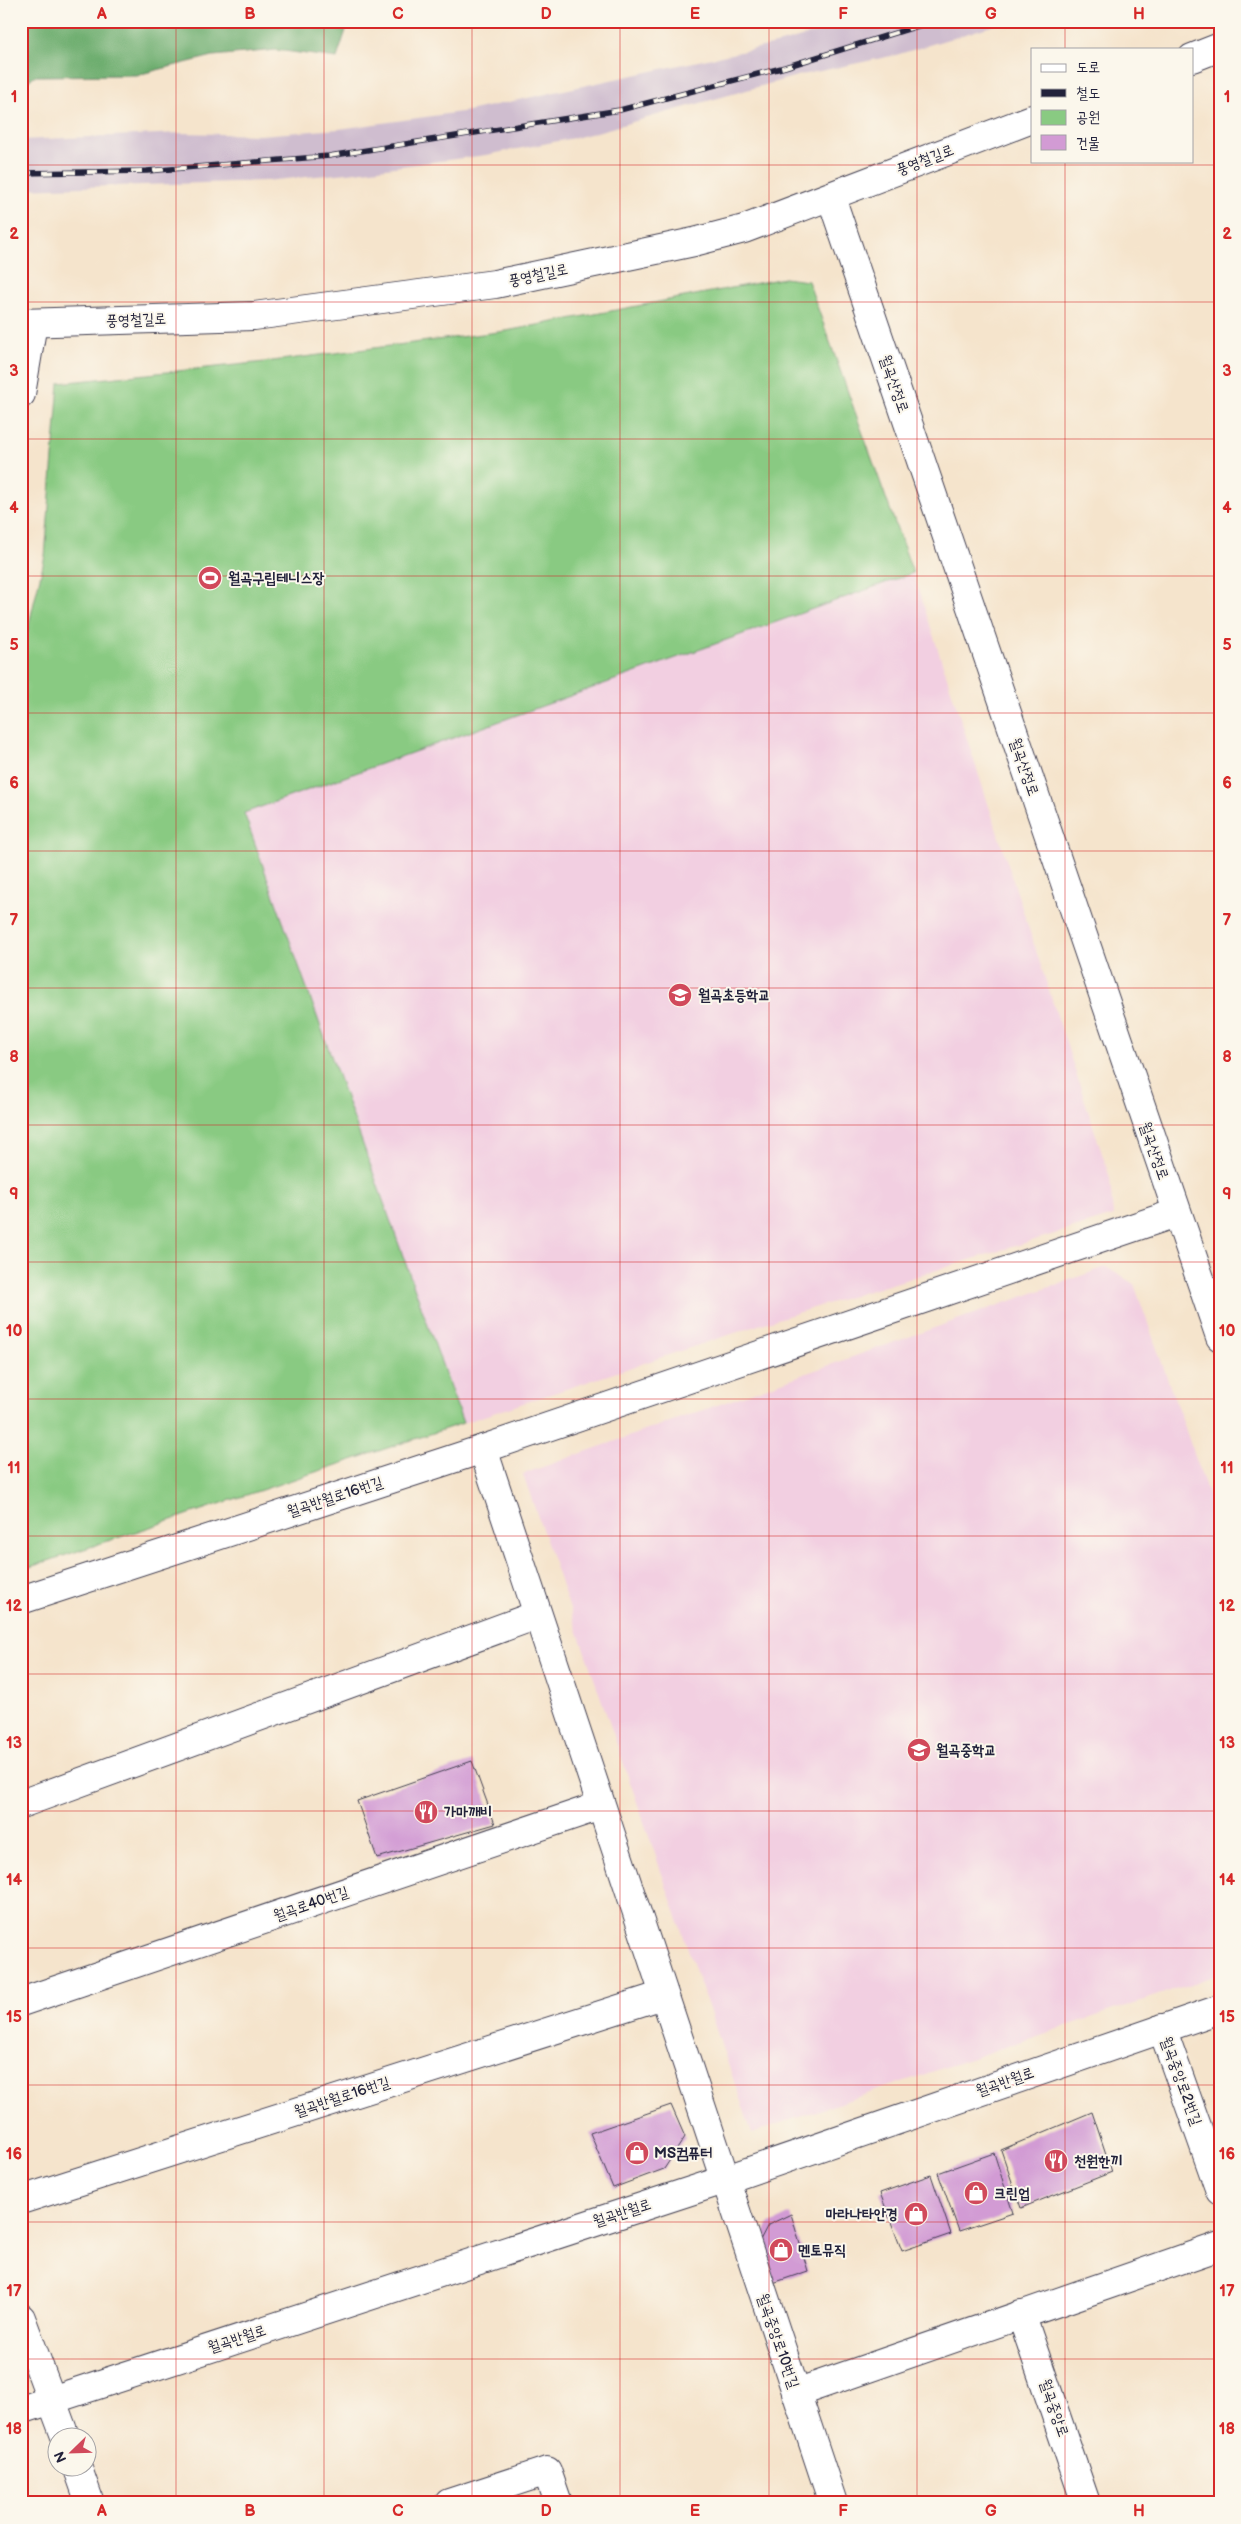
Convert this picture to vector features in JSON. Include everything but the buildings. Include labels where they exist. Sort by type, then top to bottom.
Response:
[{"type":"street","points":[[1194,57],[1220,47]]},
{"type":"street","name":"풍영철길로","points":[[27,323],[254,316],[495,284],[694,242],[744,229],[1031,119]]},
{"type":"street","name":"월곡산정로","points":[[831,197],[1176,1213],[1220,1337]]},
{"type":"street","points":[[21,394],[27,323]]},
{"type":"street","name":"월곡반월로16번길","points":[[21,1600],[483,1449],[1176,1213]]},
{"type":"street","points":[[483,1449],[724,2180]]},
{"type":"street","points":[[21,1804],[537,1616]]},
{"type":"street","name":"월곡로40번길","points":[[21,2002],[600,1806]]},
{"type":"street","name":"월곡반월로16번길","points":[[21,2200],[663,1995]]},
{"type":"street","name":"월곡반월로","points":[[21,2410],[724,2180],[1220,2009]]},
{"type":"street","name":"월곡중앙로2번길","points":[[1162,2028],[1220,2191]]},
{"type":"street","name":"월곡중앙로10번길","points":[[724,2180],[832,2503]]},
{"type":"street","points":[[796,2393],[1220,2246]]},
{"type":"street","name":"월곡중앙로","points":[[1021,2314],[1086,2503]]},
{"type":"street","points":[[21,2318],[61,2426]]},
{"type":"street","points":[[449,2503],[547,2471],[558,2503]]},
{"type":"street","points":[[81,2476],[90,2503]]},
{"type":"shaded area","points":[[856,21],[1008,21],[896,55],[797,76],[579,137],[486,155],[348,173],[265,181],[21,189],[21,140],[181,133],[260,135],[339,129],[468,111],[781,43]]},
{"type":"shaded area","name":"월곡초등학교","points":[[913,573],[1110,1178],[1113,1216],[771,1321],[463,1423],[244,812]]},
{"type":"shaded area","name":"월곡중학교","points":[[1106,1267],[1134,1284],[1220,1527],[1220,1974],[752,2133],[523,1474]]},
{"type":"green space","points":[[21,21],[349,21],[337,58],[276,50],[213,56],[137,75],[34,76],[21,88]]},
{"type":"green space","points":[[784,278],[808,281],[913,573],[244,813],[463,1423],[21,1570],[21,658],[45,556],[59,383],[265,362],[506,331]]},
{"type":"railway","points":[[21,173],[147,171],[329,156],[620,110],[785,67],[934,21]]},
{"type":"place","name":"월곡구립테니스장","points":[[210,578]]},
{"type":"place","name":"월곡초등학교","points":[[680,995]]},
{"type":"place","name":"월곡중학교","points":[[919,1750]]},
{"type":"place","name":"가마깨비","points":[[426,1812]]},
{"type":"place","name":"MS컴퓨터","points":[[637,2153]]},
{"type":"place","name":"천원한끼","points":[[1056,2161]]},
{"type":"place","name":"크린업","points":[[976,2193]]},
{"type":"place","name":"마라나타안경","points":[[916,2214]]},
{"type":"place","name":"멘토뮤직","points":[[781,2250]]}]
